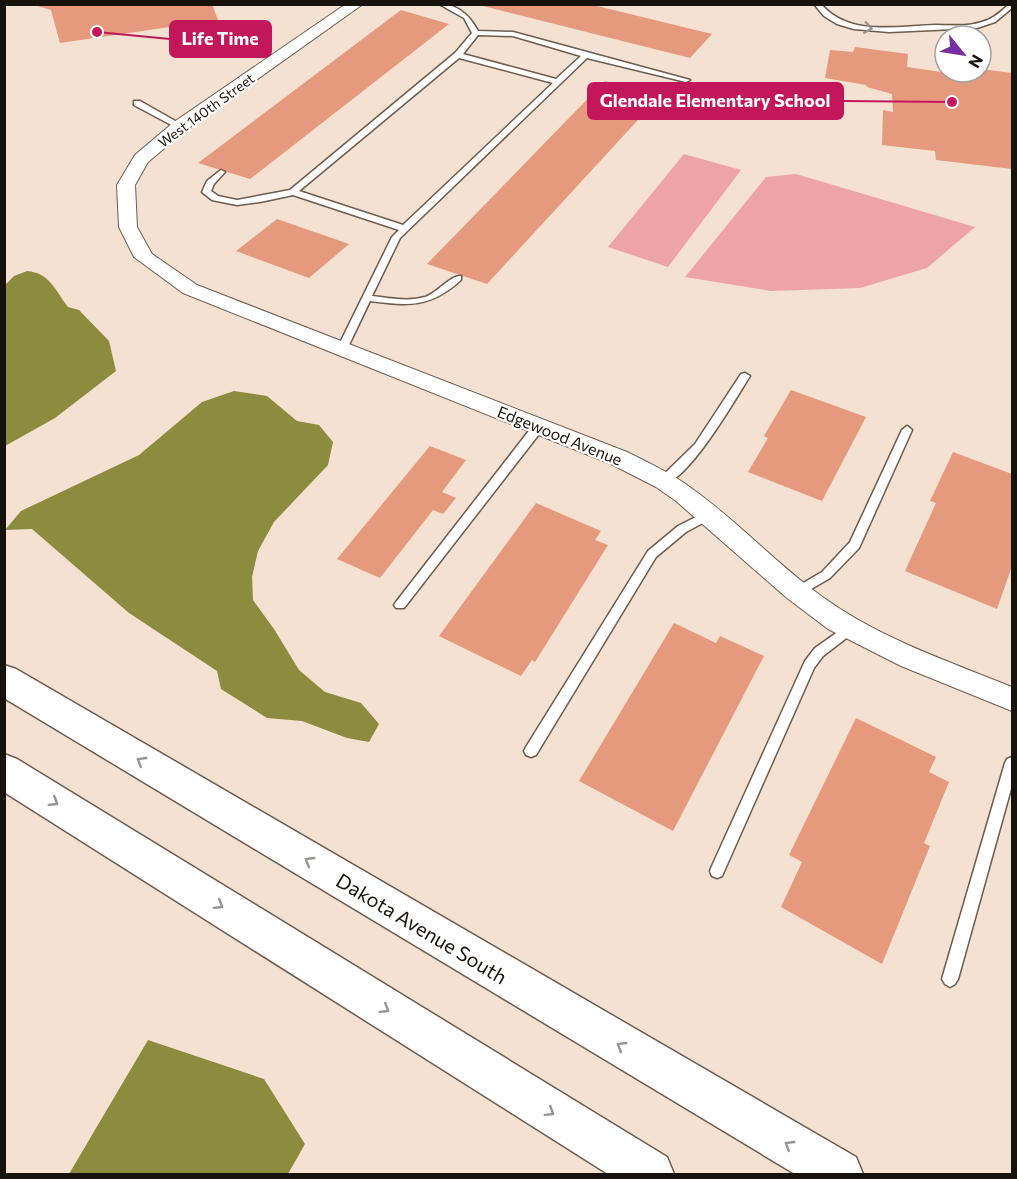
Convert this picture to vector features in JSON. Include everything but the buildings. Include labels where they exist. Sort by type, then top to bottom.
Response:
[{"type":"main road","name":"Dakota Avenue South","points":[[4,680],[839,1174]]},
{"type":"main road","points":[[4,771],[650,1174]]},
{"type":"street","name":"West 140th Street","points":[[126,185],[141,159],[180,126],[356,4]]},
{"type":"street","name":"Edgewood Avenue","points":[[126,185],[128,227],[144,257],[190,289],[619,458],[663,481],[708,515],[797,592],[849,629],[885,647],[1012,699]]},
{"type":"lane","points":[[442,4],[467,18],[476,33]]},
{"type":"lane","points":[[817,4],[825,15],[837,21],[880,29],[976,26],[993,21],[1012,5]]},
{"type":"lane","points":[[476,33],[513,34],[686,80]]},
{"type":"lane","points":[[221,172],[210,183],[206,192],[213,199],[244,202],[293,192],[458,55],[476,33]]},
{"type":"lane","points":[[458,55],[558,82]]},
{"type":"lane","points":[[342,349],[396,237],[586,55]]},
{"type":"lane","points":[[137,103],[180,126]]},
{"type":"lane","points":[[293,192],[405,229]]},
{"type":"lane","points":[[367,298],[405,302],[429,300],[445,292],[458,278]]},
{"type":"lane","points":[[663,481],[681,469],[693,455],[745,376]]},
{"type":"lane","points":[[400,605],[539,426]]},
{"type":"lane","points":[[797,592],[826,575],[855,545],[907,430]]},
{"type":"lane","points":[[531,751],[652,554],[682,528],[708,515]]},
{"type":"lane","points":[[717,871],[809,665],[819,652],[849,629]]},
{"type":"lane","points":[[950,979],[1012,763]]},
{"type":"shaded area","points":[[684,154],[741,170],[668,267],[608,247]]},
{"type":"shaded area","points":[[796,174],[975,227],[927,268],[860,288],[771,291],[685,277],[766,177]]},
{"type":"shaded area","points":[[27,271],[35,272],[47,279],[68,307],[79,310],[109,341],[116,371],[55,418],[5,446],[5,285],[14,276]]},
{"type":"shaded area","points":[[234,391],[267,396],[297,421],[319,425],[333,442],[328,465],[274,522],[258,551],[252,577],[253,600],[299,670],[325,692],[361,703],[379,724],[369,742],[347,738],[302,721],[267,718],[221,689],[217,671],[129,613],[32,529],[5,530],[21,511],[139,455],[202,402]]},
{"type":"shaded area","points":[[148,1040],[264,1079],[305,1144],[288,1174],[69,1174]]},
{"type":"place","name":"Life Time","points":[[97,32]]},
{"type":"place","name":"Glendale Elementary School","points":[[952,102]]}]
